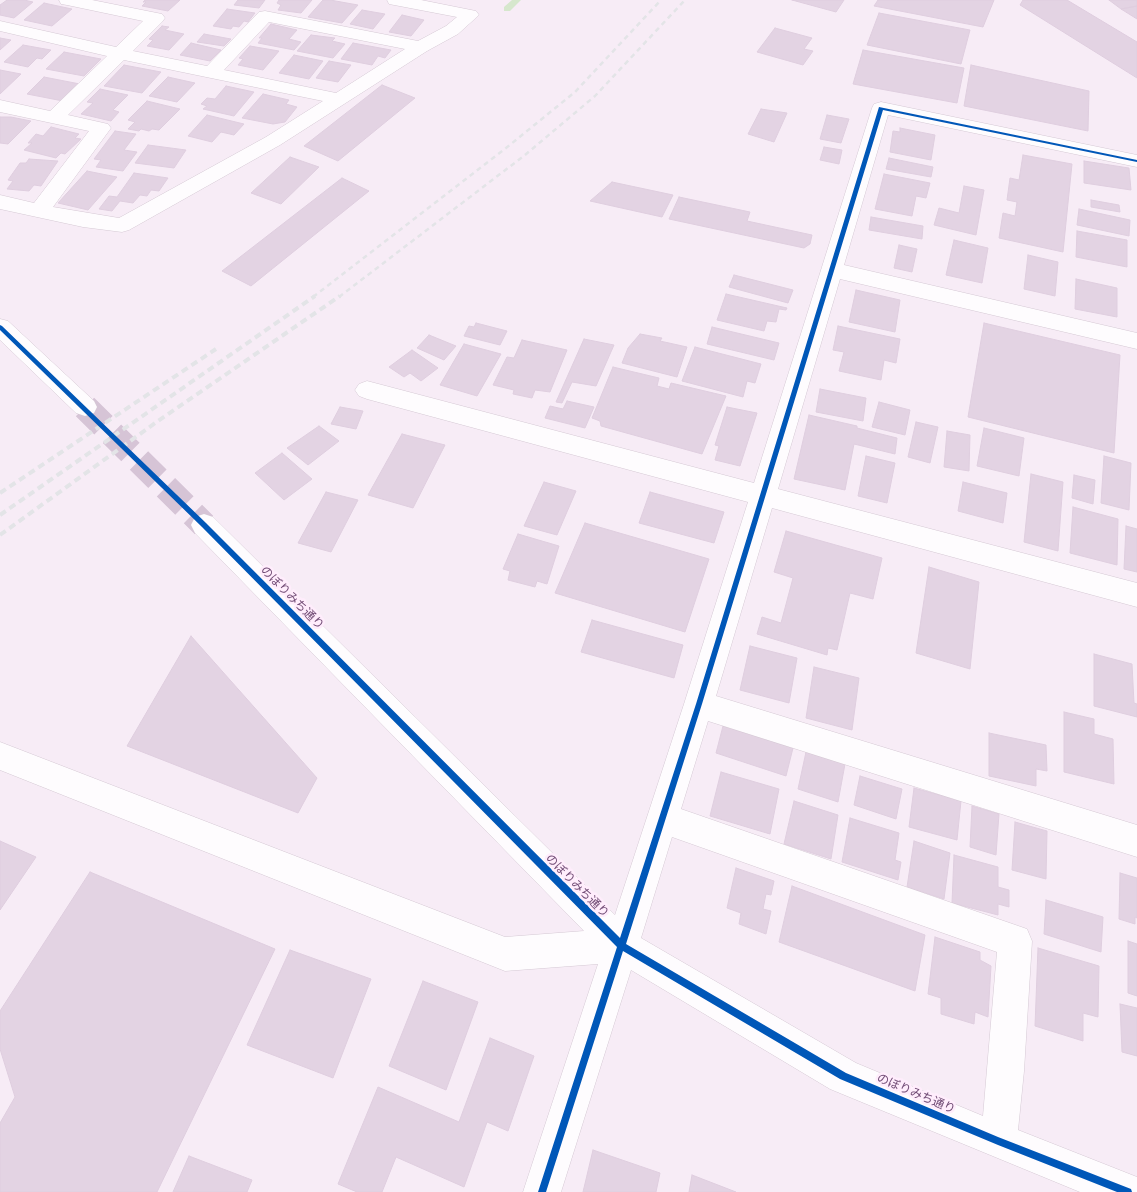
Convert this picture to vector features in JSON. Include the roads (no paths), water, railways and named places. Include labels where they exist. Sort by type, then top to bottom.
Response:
[{"type":"street","points":[[54,118],[156,18],[67,0]]},
{"type":"street","points":[[0,202],[83,220],[122,225],[273,140],[421,47],[452,30],[470,15],[395,0]]},
{"type":"street","points":[[211,73],[265,16],[421,47]]},
{"type":"street","points":[[0,26],[121,54],[340,99]]},
{"type":"street","points":[[0,106],[101,128],[39,211]]},
{"type":"street","points":[[542,1192],[699,704],[881,108],[1137,161]]},
{"type":"street","points":[[831,268],[1137,340]]},
{"type":"street","points":[[0,326],[85,407]]},
{"type":"street","points":[[367,390],[1137,595]]},
{"type":"street","name":"のぼりみち通り","points":[[204,525],[621,946],[843,1076],[998,1141],[1084,1184],[1128,1192]]},
{"type":"street","points":[[699,704],[1137,841]]},
{"type":"street","points":[[0,756],[505,954],[621,946]]},
{"type":"street","points":[[662,818],[1015,941],[1006,1072],[998,1141]]},
{"type":"waterway","points":[[507,9],[517,0]]},
{"type":"tunnel","points":[[85,407],[204,525]]},
{"type":"railway","points":[[313,297],[506,148],[575,92],[661,0]]},
{"type":"railway","points":[[339,297],[525,155],[595,96],[685,0]]},
{"type":"railway","points":[[0,515],[315,296]]},
{"type":"railway","points":[[0,535],[158,421],[340,296]]},
{"type":"railway","points":[[0,493],[216,349]]}]
